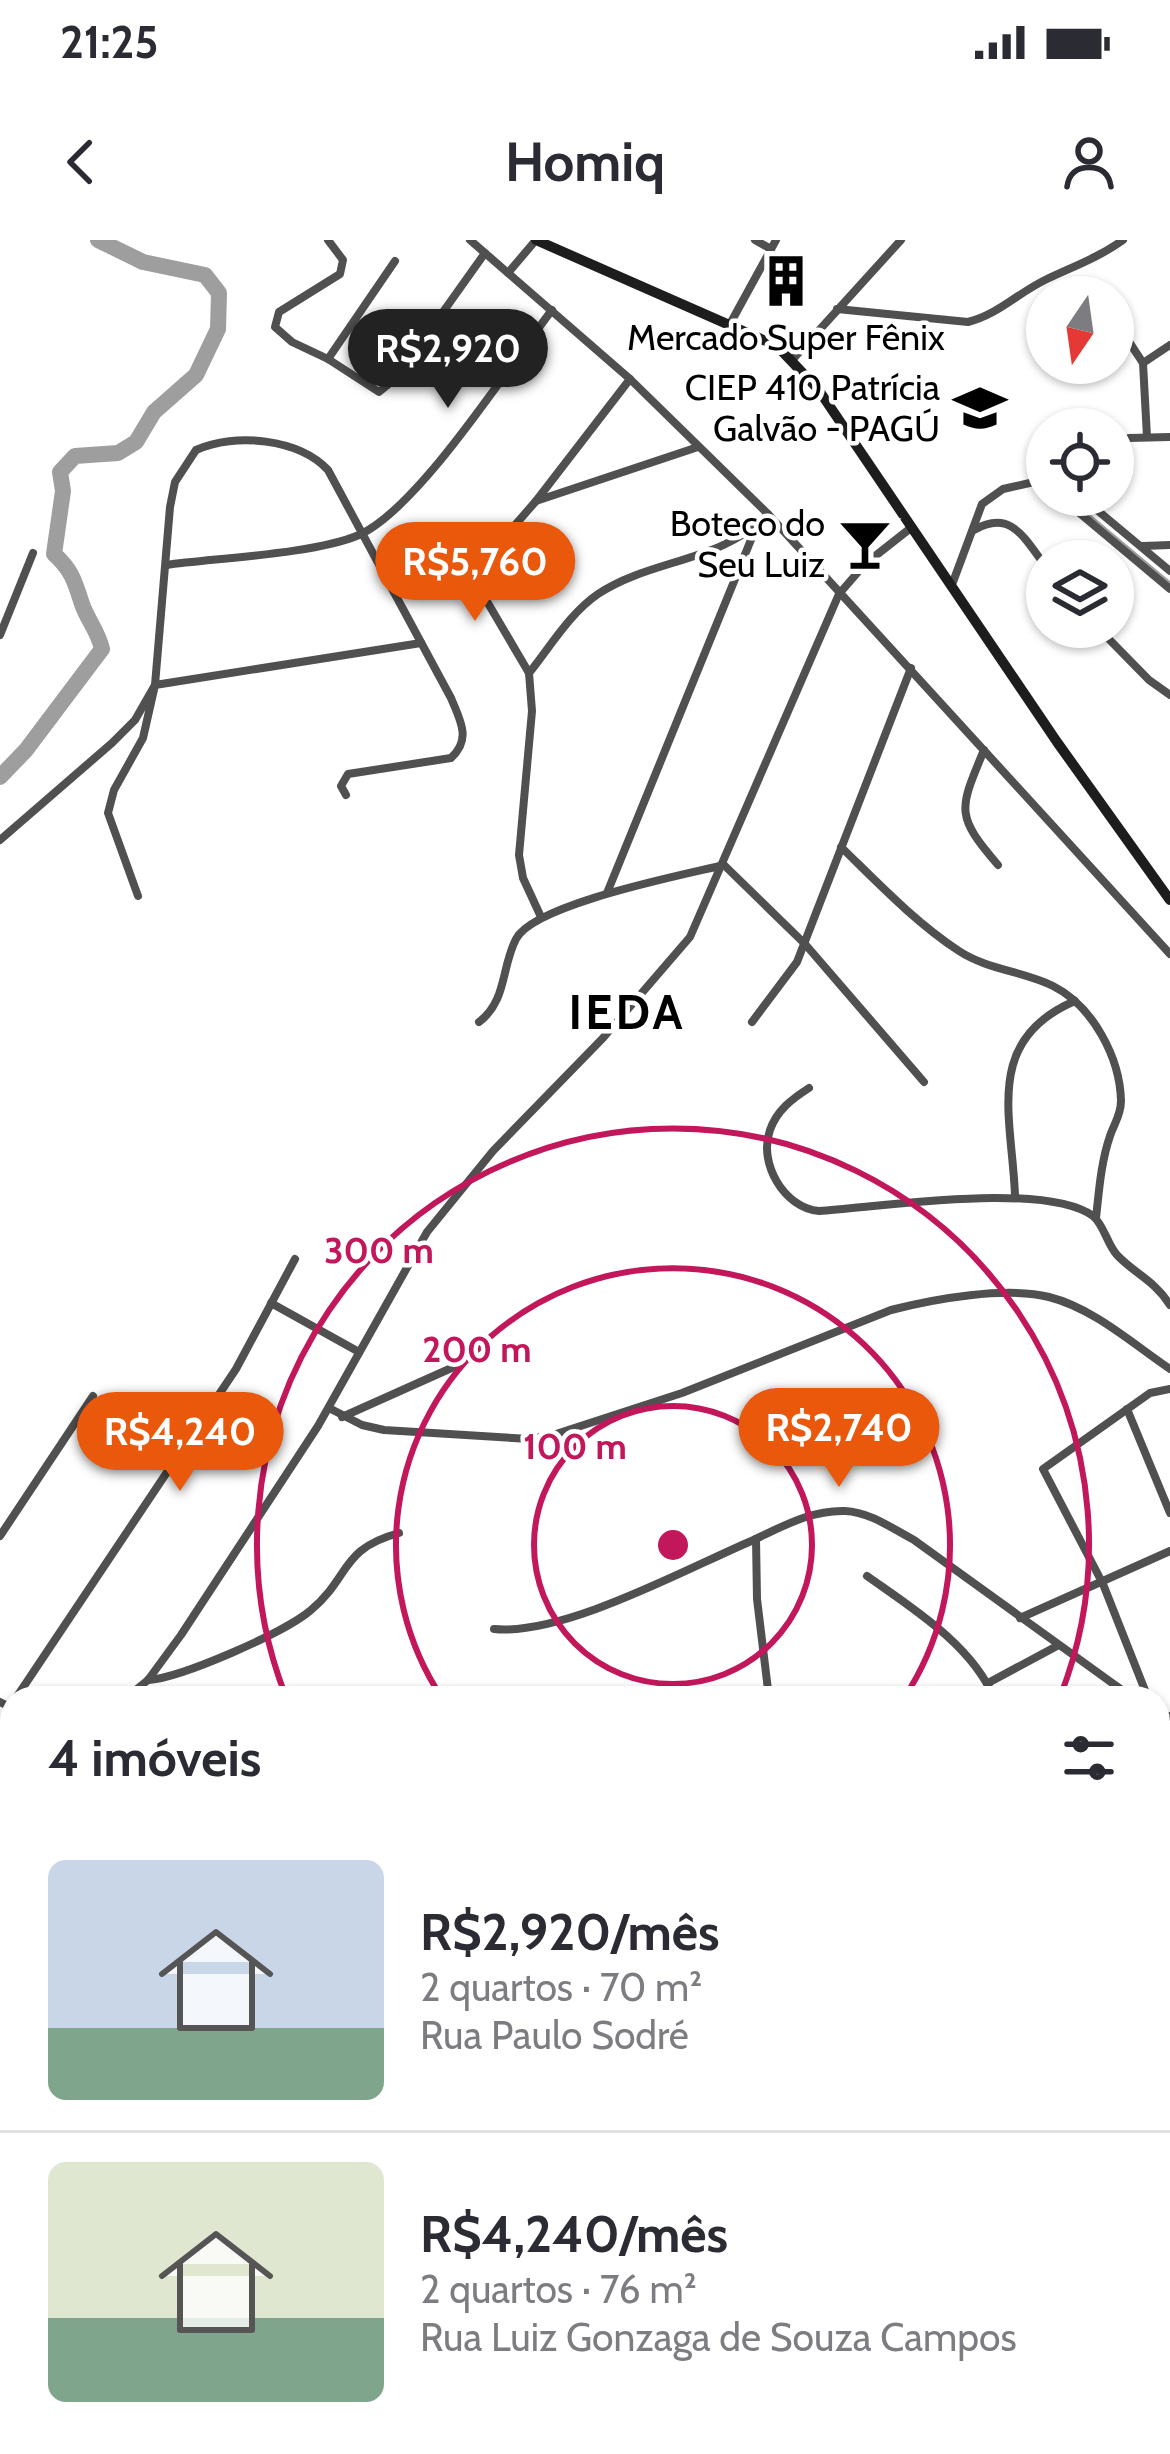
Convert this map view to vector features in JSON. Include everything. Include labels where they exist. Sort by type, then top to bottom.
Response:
[{"type":"main road","points":[[536,240],[730,324],[793,359],[953,582],[1057,742],[1170,901]]},
{"type":"street","points":[[328,240],[343,260],[340,274],[279,312],[274,323],[292,343],[328,359],[372,390],[386,390],[484,253]]},
{"type":"street","points":[[470,240],[630,380],[768,514],[1170,954]]},
{"type":"street","points":[[508,273],[536,240]]},
{"type":"street","points":[[730,324],[773,245],[755,240]]},
{"type":"street","points":[[793,359],[901,240]]},
{"type":"street","points":[[837,309],[968,322],[1042,281],[1093,260],[1123,240]]},
{"type":"street","points":[[328,359],[395,260]]},
{"type":"street","points":[[166,565],[326,544],[363,533],[418,487],[552,310]]},
{"type":"street","points":[[1143,363],[1170,345]]},
{"type":"street","points":[[1134,350],[1143,363],[1147,436]]},
{"type":"street","points":[[541,916],[523,878],[519,855],[532,711],[529,673],[482,592],[480,572],[630,380]]},
{"type":"street","points":[[1134,439],[1170,437]]},
{"type":"street","points":[[138,896],[108,814],[114,790],[143,738],[155,685],[176,482],[196,450],[219,443],[284,445],[307,451],[328,470],[464,730],[460,750],[442,761],[348,774],[341,786],[346,795]]},
{"type":"street","points":[[536,501],[698,447]]},
{"type":"street","points":[[953,582],[990,495],[1026,486]]},
{"type":"street","points":[[529,673],[580,609],[597,595],[717,548],[768,514]]},
{"type":"street","points":[[1093,516],[1170,589]]},
{"type":"street","points":[[1097,516],[1170,571]]},
{"type":"street","points":[[972,531],[989,521],[1006,523],[1026,542]]},
{"type":"street","points":[[607,894],[757,525]]},
{"type":"street","points":[[140,1686],[329,1408],[427,1232],[493,1151],[690,937],[839,594],[865,564],[913,526]]},
{"type":"street","points":[[1142,546],[1170,545]]},
{"type":"street","points":[[0,634],[33,553]]},
{"type":"street","points":[[0,840],[124,732],[155,685],[421,643]]},
{"type":"street","points":[[1118,648],[1170,695]]},
{"type":"street","points":[[752,1022],[805,944],[911,668]]},
{"type":"street","points":[[984,750],[964,815],[969,831],[998,865]]},
{"type":"street","points":[[841,847],[918,920],[958,950],[986,966],[1052,986],[1075,1001],[1107,1046],[1121,1105],[1106,1153],[1096,1218]]},
{"type":"street","points":[[479,1022],[496,1005],[515,940],[541,916],[724,865]]},
{"type":"street","points":[[724,865],[805,944],[924,1082]]},
{"type":"street","points":[[1015,1195],[1007,1078],[1031,1030],[1052,1011],[1075,1001]]},
{"type":"street","points":[[809,1088],[776,1116],[767,1139],[774,1176],[798,1207],[819,1211],[1015,1195],[1062,1203],[1096,1218],[1119,1258],[1152,1281],[1170,1305]]},
{"type":"street","points":[[22,1686],[212,1406],[295,1259]]},
{"type":"street","points":[[329,1408],[384,1430],[543,1436],[682,1393],[891,1310],[1018,1293],[1048,1296],[1074,1306],[1170,1369]]},
{"type":"street","points":[[271,1303],[358,1352]]},
{"type":"street","points":[[342,1417],[456,1366],[483,1344]]},
{"type":"street","points":[[1143,1686],[1103,1584],[1043,1469],[1150,1394],[1170,1389]]},
{"type":"street","points":[[0,1536],[93,1396]]},
{"type":"street","points":[[1127,1409],[1170,1513]]},
{"type":"street","points":[[494,1629],[554,1622],[796,1518],[848,1510],[914,1540],[1115,1686]]},
{"type":"street","points":[[148,1679],[194,1670],[293,1623],[327,1595],[351,1557],[369,1541],[399,1533]]},
{"type":"street","points":[[756,1539],[757,1599],[768,1686]]},
{"type":"street","points":[[1020,1618],[1170,1551]]},
{"type":"street","points":[[867,1576],[955,1644],[989,1686]]},
{"type":"street","points":[[988,1683],[1057,1646]]},
{"type":"waterway","points":[[0,777],[102,649],[72,577],[54,554],[63,491],[60,472],[75,456],[118,453],[136,442],[154,412],[196,375],[218,329],[219,293],[205,275],[143,262],[98,240]]},
{"type":"waterway","points":[[1090,516],[1170,583]]},
{"type":"place","name":"Mercado Super Fênix","points":[[786,281]]},
{"type":"place","name":"CIEP 410 Patrícia Galvão - PAGÚ","points":[[980,408]]},
{"type":"place","name":"Boteco do Seu Luiz","points":[[865,544]]},
{"type":"district","name":"IEDA","points":[[627,1012]]}]
